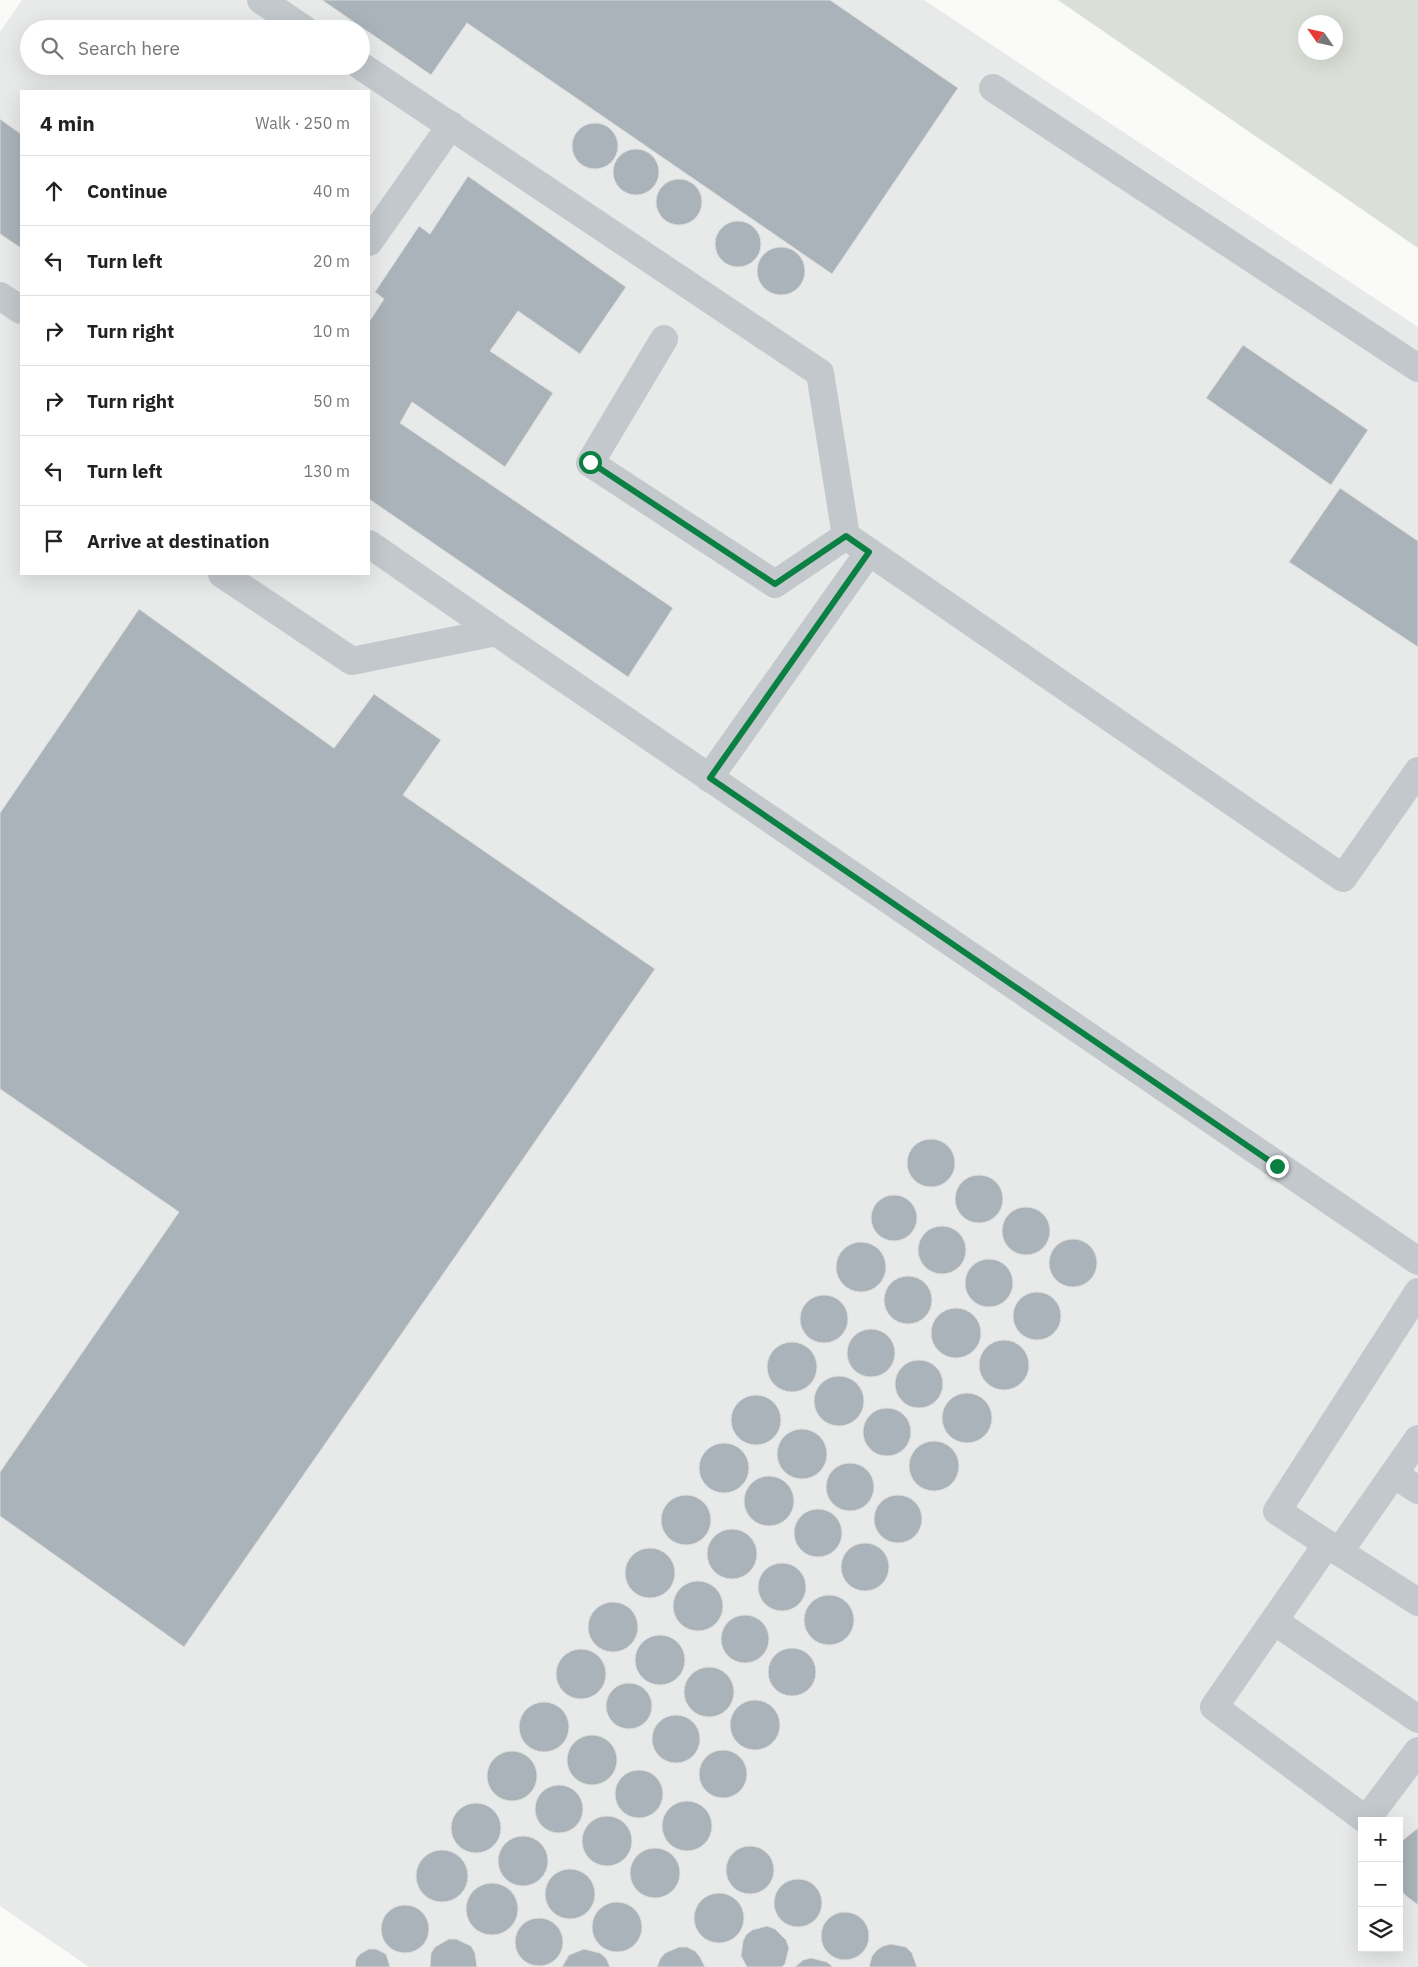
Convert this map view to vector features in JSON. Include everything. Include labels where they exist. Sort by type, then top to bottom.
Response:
[{"type":"lane","points":[[261,0],[291,20]]},
{"type":"lane","points":[[370,72],[820,373],[846,536],[1343,878],[1418,771]]},
{"type":"lane","points":[[993,88],[1418,368]]},
{"type":"lane","points":[[370,239],[378,211],[450,125]]},
{"type":"lane","points":[[0,296],[20,309]]},
{"type":"lane","points":[[664,339],[590,462],[775,584],[846,536]]},
{"type":"lane","points":[[370,545],[1418,1261]]},
{"type":"lane","points":[[710,778],[869,552]]},
{"type":"lane","points":[[223,575],[352,661],[496,632]]},
{"type":"lane","points":[[1418,1292],[1277,1511],[1418,1602]]},
{"type":"lane","points":[[1418,1439],[1394,1474],[1274,1621],[1214,1706],[1366,1820],[1418,1751]]},
{"type":"lane","points":[[1394,1474],[1418,1490]]},
{"type":"lane","points":[[1274,1621],[1418,1719]]},
{"type":"shaded area","points":[[22,0],[924,0],[1418,327],[1418,1967],[89,1967],[0,1906],[0,32]]},
{"type":"shaded area","points":[[1058,0],[1418,0],[1418,248]]},
{"type":"building","points":[[322,0],[830,0],[958,88],[832,274],[467,23],[431,75],[370,33],[370,20],[351,20]]},
{"type":"building","points":[[0,119],[20,133],[20,247],[0,234]]},
{"type":"building","points":[[590,123],[600,123],[614,133],[618,146],[614,159],[608,165],[600,169],[590,169],[576,159],[572,151],[572,141],[582,127]]},
{"type":"building","points":[[641,149],[653,155],[658,163],[658,181],[653,189],[645,194],[631,195],[619,189],[614,181],[613,167],[619,155],[627,150]]},
{"type":"building","points":[[468,176],[626,287],[580,354],[518,311],[490,351],[553,393],[505,467],[412,402],[400,423],[673,608],[628,677],[370,500],[370,320],[384,299],[375,292],[419,226],[430,234]]},
{"type":"building","points":[[674,179],[684,179],[698,189],[702,202],[698,215],[692,221],[684,225],[674,225],[660,215],[656,207],[656,197],[666,183]]},
{"type":"building","points":[[733,221],[743,221],[757,231],[761,244],[757,257],[751,263],[743,267],[733,267],[719,257],[715,249],[715,239],[725,225]]},
{"type":"building","points":[[776,247],[786,247],[798,254],[805,266],[805,276],[798,288],[786,295],[776,295],[768,291],[761,284],[757,276],[757,266],[761,258],[768,251]]},
{"type":"building","points":[[1243,345],[1368,430],[1331,485],[1206,398]]},
{"type":"building","points":[[1340,488],[1418,541],[1418,647],[1289,562]]},
{"type":"building","points":[[139,609],[334,748],[374,694],[441,740],[403,795],[655,969],[184,1647],[0,1516],[0,1472],[179,1212],[0,1089],[0,813]]},
{"type":"building","points":[[931,1139],[940,1141],[948,1146],[953,1154],[955,1163],[953,1172],[948,1180],[940,1185],[931,1187],[922,1185],[914,1180],[909,1172],[907,1163],[909,1154],[914,1146],[922,1141]]},
{"type":"building","points":[[974,1175],[984,1175],[996,1182],[1003,1194],[1003,1204],[996,1216],[984,1223],[974,1223],[966,1219],[959,1212],[955,1204],[955,1194],[959,1186],[966,1179]]},
{"type":"building","points":[[889,1195],[899,1195],[911,1201],[916,1209],[916,1227],[911,1235],[903,1240],[889,1241],[881,1238],[874,1231],[871,1223],[871,1213],[874,1205],[881,1198]]},
{"type":"building","points":[[1021,1207],[1031,1207],[1040,1211],[1046,1217],[1049,1222],[1049,1240],[1040,1251],[1031,1255],[1021,1255],[1012,1251],[1006,1245],[1002,1236],[1002,1226],[1006,1217],[1012,1211]]},
{"type":"building","points":[[937,1226],[947,1226],[959,1233],[966,1245],[966,1255],[959,1267],[947,1274],[937,1274],[929,1270],[922,1263],[918,1255],[918,1245],[922,1237],[929,1230]]},
{"type":"building","points":[[1073,1239],[1082,1241],[1090,1246],[1095,1254],[1097,1263],[1095,1272],[1090,1280],[1082,1285],[1073,1287],[1064,1285],[1056,1280],[1051,1272],[1049,1263],[1051,1254],[1056,1246],[1064,1241]]},
{"type":"building","points":[[861,1242],[870,1244],[881,1253],[886,1267],[884,1276],[875,1287],[861,1292],[852,1290],[841,1281],[836,1267],[838,1258],[847,1247]]},
{"type":"building","points":[[989,1259],[998,1261],[1006,1266],[1011,1274],[1013,1283],[1011,1292],[1006,1300],[998,1305],[989,1307],[980,1305],[972,1300],[967,1292],[965,1283],[967,1274],[972,1266],[980,1261]]},
{"type":"building","points":[[903,1276],[913,1276],[925,1283],[932,1295],[932,1305],[925,1317],[913,1324],[903,1324],[895,1320],[888,1313],[884,1305],[884,1295],[888,1287],[895,1280]]},
{"type":"building","points":[[1032,1292],[1042,1292],[1051,1296],[1057,1302],[1061,1316],[1057,1330],[1051,1336],[1042,1340],[1032,1340],[1023,1336],[1017,1330],[1013,1321],[1013,1311],[1017,1302],[1023,1296]]},
{"type":"building","points":[[819,1295],[829,1295],[841,1302],[848,1314],[848,1324],[841,1336],[829,1343],[819,1343],[811,1339],[804,1332],[800,1324],[800,1314],[804,1306],[811,1299]]},
{"type":"building","points":[[951,1308],[961,1308],[974,1315],[981,1328],[981,1338],[974,1351],[961,1358],[951,1358],[942,1354],[935,1347],[931,1338],[931,1328],[935,1319],[942,1312]]},
{"type":"building","points":[[866,1329],[876,1329],[888,1336],[895,1348],[895,1358],[888,1370],[876,1377],[866,1377],[858,1373],[851,1366],[847,1358],[847,1348],[851,1340],[858,1333]]},
{"type":"building","points":[[1004,1340],[1013,1342],[1024,1351],[1029,1365],[1027,1374],[1018,1385],[1004,1390],[995,1388],[984,1379],[979,1365],[981,1356],[990,1345]]},
{"type":"building","points":[[792,1342],[801,1344],[812,1353],[817,1367],[815,1376],[806,1387],[792,1392],[783,1390],[772,1381],[767,1367],[769,1358],[778,1347]]},
{"type":"building","points":[[914,1360],[924,1360],[933,1364],[939,1370],[942,1375],[942,1393],[933,1404],[924,1408],[914,1408],[905,1404],[899,1398],[895,1389],[895,1379],[899,1370],[905,1364]]},
{"type":"building","points":[[839,1376],[848,1378],[859,1387],[864,1401],[862,1410],[853,1421],[839,1426],[830,1424],[819,1415],[814,1401],[816,1392],[825,1381]]},
{"type":"building","points":[[967,1393],[981,1397],[988,1404],[992,1418],[988,1432],[981,1439],[967,1443],[953,1439],[946,1432],[942,1418],[946,1404],[953,1397]]},
{"type":"building","points":[[751,1395],[761,1395],[774,1402],[781,1415],[781,1425],[774,1438],[761,1445],[751,1445],[742,1441],[735,1434],[731,1425],[731,1415],[735,1406],[742,1399]]},
{"type":"building","points":[[882,1408],[892,1408],[901,1412],[907,1418],[911,1432],[907,1446],[901,1452],[892,1456],[882,1456],[873,1452],[867,1446],[863,1437],[863,1427],[867,1418],[873,1412]]},
{"type":"building","points":[[802,1429],[811,1431],[822,1440],[827,1454],[825,1463],[816,1474],[802,1479],[793,1477],[782,1468],[777,1454],[779,1445],[788,1434]]},
{"type":"building","points":[[934,1441],[948,1445],[955,1452],[959,1466],[955,1480],[948,1487],[934,1491],[920,1487],[913,1480],[909,1466],[913,1452],[920,1445]]},
{"type":"building","points":[[724,1443],[733,1445],[744,1454],[749,1468],[747,1477],[738,1488],[724,1493],[715,1491],[704,1482],[699,1468],[701,1459],[710,1448]]},
{"type":"building","points":[[845,1463],[855,1463],[864,1467],[870,1473],[874,1487],[870,1501],[864,1507],[855,1511],[845,1511],[836,1507],[830,1501],[826,1492],[826,1482],[830,1473],[836,1467]]},
{"type":"building","points":[[769,1476],[779,1478],[787,1483],[792,1491],[794,1501],[792,1511],[787,1519],[779,1524],[769,1526],[759,1524],[751,1519],[746,1511],[744,1501],[746,1491],[751,1483],[759,1478]]},
{"type":"building","points":[[686,1495],[695,1497],[706,1506],[711,1520],[709,1529],[700,1540],[686,1545],[677,1543],[666,1534],[661,1520],[663,1511],[672,1500]]},
{"type":"building","points":[[893,1495],[903,1495],[912,1499],[918,1505],[921,1510],[921,1528],[912,1539],[903,1543],[893,1543],[884,1539],[878,1533],[874,1524],[874,1514],[878,1505],[884,1499]]},
{"type":"building","points":[[813,1509],[823,1509],[832,1513],[838,1519],[841,1524],[841,1542],[832,1553],[823,1557],[813,1557],[804,1553],[798,1547],[794,1538],[794,1528],[798,1519],[804,1513]]},
{"type":"building","points":[[727,1529],[737,1529],[750,1536],[757,1549],[757,1559],[750,1572],[737,1579],[727,1579],[718,1575],[711,1568],[707,1559],[707,1549],[711,1540],[718,1533]]},
{"type":"building","points":[[860,1543],[870,1543],[879,1547],[885,1553],[888,1558],[888,1576],[879,1587],[870,1591],[860,1591],[851,1587],[845,1581],[841,1572],[841,1562],[845,1553],[851,1547]]},
{"type":"building","points":[[645,1548],[655,1548],[668,1555],[675,1568],[675,1578],[668,1591],[655,1598],[645,1598],[636,1594],[629,1587],[625,1578],[625,1568],[629,1559],[636,1552]]},
{"type":"building","points":[[777,1563],[787,1563],[799,1570],[806,1582],[806,1592],[799,1604],[787,1611],[777,1611],[769,1607],[762,1600],[758,1592],[758,1582],[762,1574],[769,1567]]},
{"type":"building","points":[[698,1581],[708,1583],[716,1588],[721,1596],[723,1606],[721,1616],[716,1624],[708,1629],[698,1631],[688,1629],[680,1624],[675,1616],[673,1606],[675,1596],[680,1588],[688,1583]]},
{"type":"building","points":[[829,1595],[847,1602],[854,1620],[847,1638],[829,1645],[811,1638],[804,1620],[811,1602]]},
{"type":"building","points":[[613,1602],[622,1604],[633,1613],[638,1627],[636,1636],[627,1647],[613,1652],[604,1650],[593,1641],[588,1627],[590,1618],[599,1607]]},
{"type":"building","points":[[740,1615],[750,1615],[759,1619],[765,1625],[768,1630],[768,1648],[759,1659],[750,1663],[740,1663],[731,1659],[725,1653],[721,1644],[721,1634],[725,1625],[731,1619]]},
{"type":"building","points":[[660,1635],[678,1642],[685,1660],[678,1678],[660,1685],[642,1678],[635,1660],[642,1642]]},
{"type":"building","points":[[787,1648],[797,1648],[806,1652],[812,1658],[815,1663],[815,1681],[806,1692],[797,1696],[787,1696],[778,1692],[772,1686],[768,1677],[768,1667],[772,1658],[778,1652]]},
{"type":"building","points":[[581,1649],[590,1651],[601,1660],[606,1674],[604,1683],[595,1694],[581,1699],[572,1697],[561,1688],[556,1674],[558,1665],[567,1654]]},
{"type":"building","points":[[709,1667],[718,1669],[729,1678],[734,1692],[732,1701],[723,1712],[709,1717],[700,1715],[689,1706],[684,1692],[686,1683],[695,1672]]},
{"type":"building","points":[[634,1683],[646,1689],[651,1697],[651,1715],[646,1723],[638,1728],[624,1729],[612,1723],[607,1715],[606,1701],[612,1689],[620,1684]]},
{"type":"building","points":[[750,1700],[760,1700],[773,1707],[780,1720],[780,1730],[773,1743],[760,1750],[750,1750],[741,1746],[734,1739],[730,1730],[730,1720],[734,1711],[741,1704]]},
{"type":"building","points":[[544,1702],[553,1704],[564,1713],[569,1727],[567,1736],[558,1747],[544,1752],[535,1750],[524,1741],[519,1727],[521,1718],[530,1707]]},
{"type":"building","points":[[671,1715],[681,1715],[690,1719],[696,1725],[699,1730],[699,1748],[690,1759],[681,1763],[671,1763],[662,1759],[656,1753],[652,1744],[652,1734],[656,1725],[662,1719]]},
{"type":"building","points":[[587,1735],[597,1735],[610,1742],[617,1755],[617,1765],[610,1778],[597,1785],[587,1785],[578,1781],[571,1774],[567,1765],[567,1755],[571,1746],[578,1739]]},
{"type":"building","points":[[718,1750],[728,1750],[740,1757],[747,1769],[747,1779],[740,1791],[728,1798],[718,1798],[710,1794],[703,1787],[699,1779],[699,1769],[703,1761],[710,1754]]},
{"type":"building","points":[[512,1751],[526,1755],[533,1762],[537,1776],[533,1790],[526,1797],[512,1801],[498,1797],[491,1790],[487,1776],[491,1762],[498,1755]]},
{"type":"building","points":[[634,1770],[644,1770],[656,1777],[663,1789],[663,1799],[656,1811],[644,1818],[634,1818],[626,1814],[619,1807],[615,1799],[615,1789],[619,1781],[626,1774]]},
{"type":"building","points":[[554,1785],[564,1785],[573,1789],[579,1795],[583,1809],[579,1823],[573,1829],[564,1833],[554,1833],[545,1829],[539,1823],[535,1814],[535,1804],[539,1795],[545,1789]]},
{"type":"building","points":[[687,1801],[701,1805],[708,1812],[712,1826],[708,1840],[701,1847],[687,1851],[673,1847],[666,1840],[662,1826],[666,1812],[673,1805]]},
{"type":"building","points":[[476,1803],[486,1805],[494,1810],[499,1818],[501,1828],[499,1838],[494,1846],[486,1851],[476,1853],[466,1851],[458,1846],[453,1838],[451,1828],[453,1818],[458,1810],[466,1805]]},
{"type":"building","points":[[602,1816],[612,1816],[625,1823],[632,1836],[632,1846],[625,1859],[612,1866],[602,1866],[593,1862],[586,1855],[582,1846],[582,1836],[586,1827],[593,1820]]},
{"type":"building","points":[[1418,1828],[1418,1905],[1403,1892],[1403,1840]]},
{"type":"building","points":[[523,1836],[537,1840],[544,1847],[548,1861],[544,1875],[537,1882],[523,1886],[509,1882],[502,1875],[498,1861],[502,1847],[509,1840]]},
{"type":"building","points":[[750,1846],[759,1848],[767,1853],[772,1861],[774,1870],[772,1879],[767,1887],[759,1892],[750,1894],[741,1892],[733,1887],[728,1879],[726,1870],[728,1861],[733,1853],[741,1848]]},
{"type":"building","points":[[655,1848],[665,1850],[673,1855],[678,1863],[680,1873],[678,1883],[673,1891],[665,1896],[655,1898],[645,1896],[637,1891],[632,1883],[630,1873],[632,1863],[637,1855],[645,1850]]},
{"type":"building","points":[[437,1850],[447,1850],[461,1857],[468,1871],[468,1881],[461,1895],[447,1902],[437,1902],[427,1898],[420,1891],[416,1881],[416,1871],[420,1861],[427,1854]]},
{"type":"building","points":[[565,1869],[575,1869],[588,1876],[595,1889],[595,1899],[588,1912],[575,1919],[565,1919],[556,1915],[549,1908],[545,1899],[545,1889],[549,1880],[556,1873]]},
{"type":"building","points":[[793,1879],[803,1879],[815,1886],[822,1898],[822,1908],[815,1920],[803,1927],[793,1927],[785,1923],[778,1916],[774,1908],[774,1898],[778,1890],[785,1883]]},
{"type":"building","points":[[492,1883],[502,1885],[510,1891],[516,1899],[518,1909],[516,1919],[510,1927],[502,1933],[492,1935],[482,1933],[474,1927],[468,1919],[466,1909],[468,1899],[474,1891],[482,1885]]},
{"type":"building","points":[[714,1893],[724,1893],[737,1900],[744,1913],[744,1923],[737,1936],[724,1943],[714,1943],[705,1939],[698,1932],[694,1923],[694,1913],[698,1904],[705,1897]]},
{"type":"building","points":[[617,1902],[626,1904],[637,1913],[642,1927],[640,1936],[631,1947],[617,1952],[608,1950],[597,1941],[592,1927],[594,1918],[603,1907]]},
{"type":"building","points":[[400,1905],[410,1905],[422,1912],[429,1924],[429,1934],[422,1946],[410,1953],[400,1953],[392,1949],[385,1942],[381,1934],[381,1924],[385,1916],[392,1909]]},
{"type":"building","points":[[840,1912],[850,1912],[862,1919],[869,1931],[869,1941],[862,1953],[850,1960],[840,1960],[832,1956],[825,1949],[821,1941],[821,1931],[825,1923],[832,1916]]},
{"type":"building","points":[[534,1918],[544,1918],[553,1922],[559,1928],[562,1933],[562,1951],[553,1962],[544,1966],[534,1966],[525,1962],[519,1956],[515,1947],[515,1937],[519,1928],[525,1922]]},
{"type":"building","points":[[767,1926],[775,1929],[786,1940],[789,1948],[785,1964],[782,1967],[747,1967],[741,1956],[743,1941],[752,1930]]},
{"type":"building","points":[[449,1939],[456,1939],[471,1946],[475,1953],[477,1967],[430,1967],[431,1953],[435,1947]]},
{"type":"building","points":[[891,1944],[906,1947],[912,1953],[917,1967],[869,1967],[872,1956],[877,1950]]},
{"type":"building","points":[[679,1947],[687,1947],[695,1951],[705,1967],[657,1967],[665,1953]]},
{"type":"building","points":[[369,1949],[376,1949],[386,1954],[390,1967],[355,1967],[356,1959],[360,1954]]},
{"type":"building","points":[[584,1949],[600,1953],[606,1958],[610,1967],[562,1967],[569,1955]]},
{"type":"building","points":[[811,1958],[827,1962],[833,1967],[795,1967],[803,1960]]},
{"type":"route","points":[[590,462],[775,584],[846,536],[869,552],[710,778],[1277,1166]]}]
